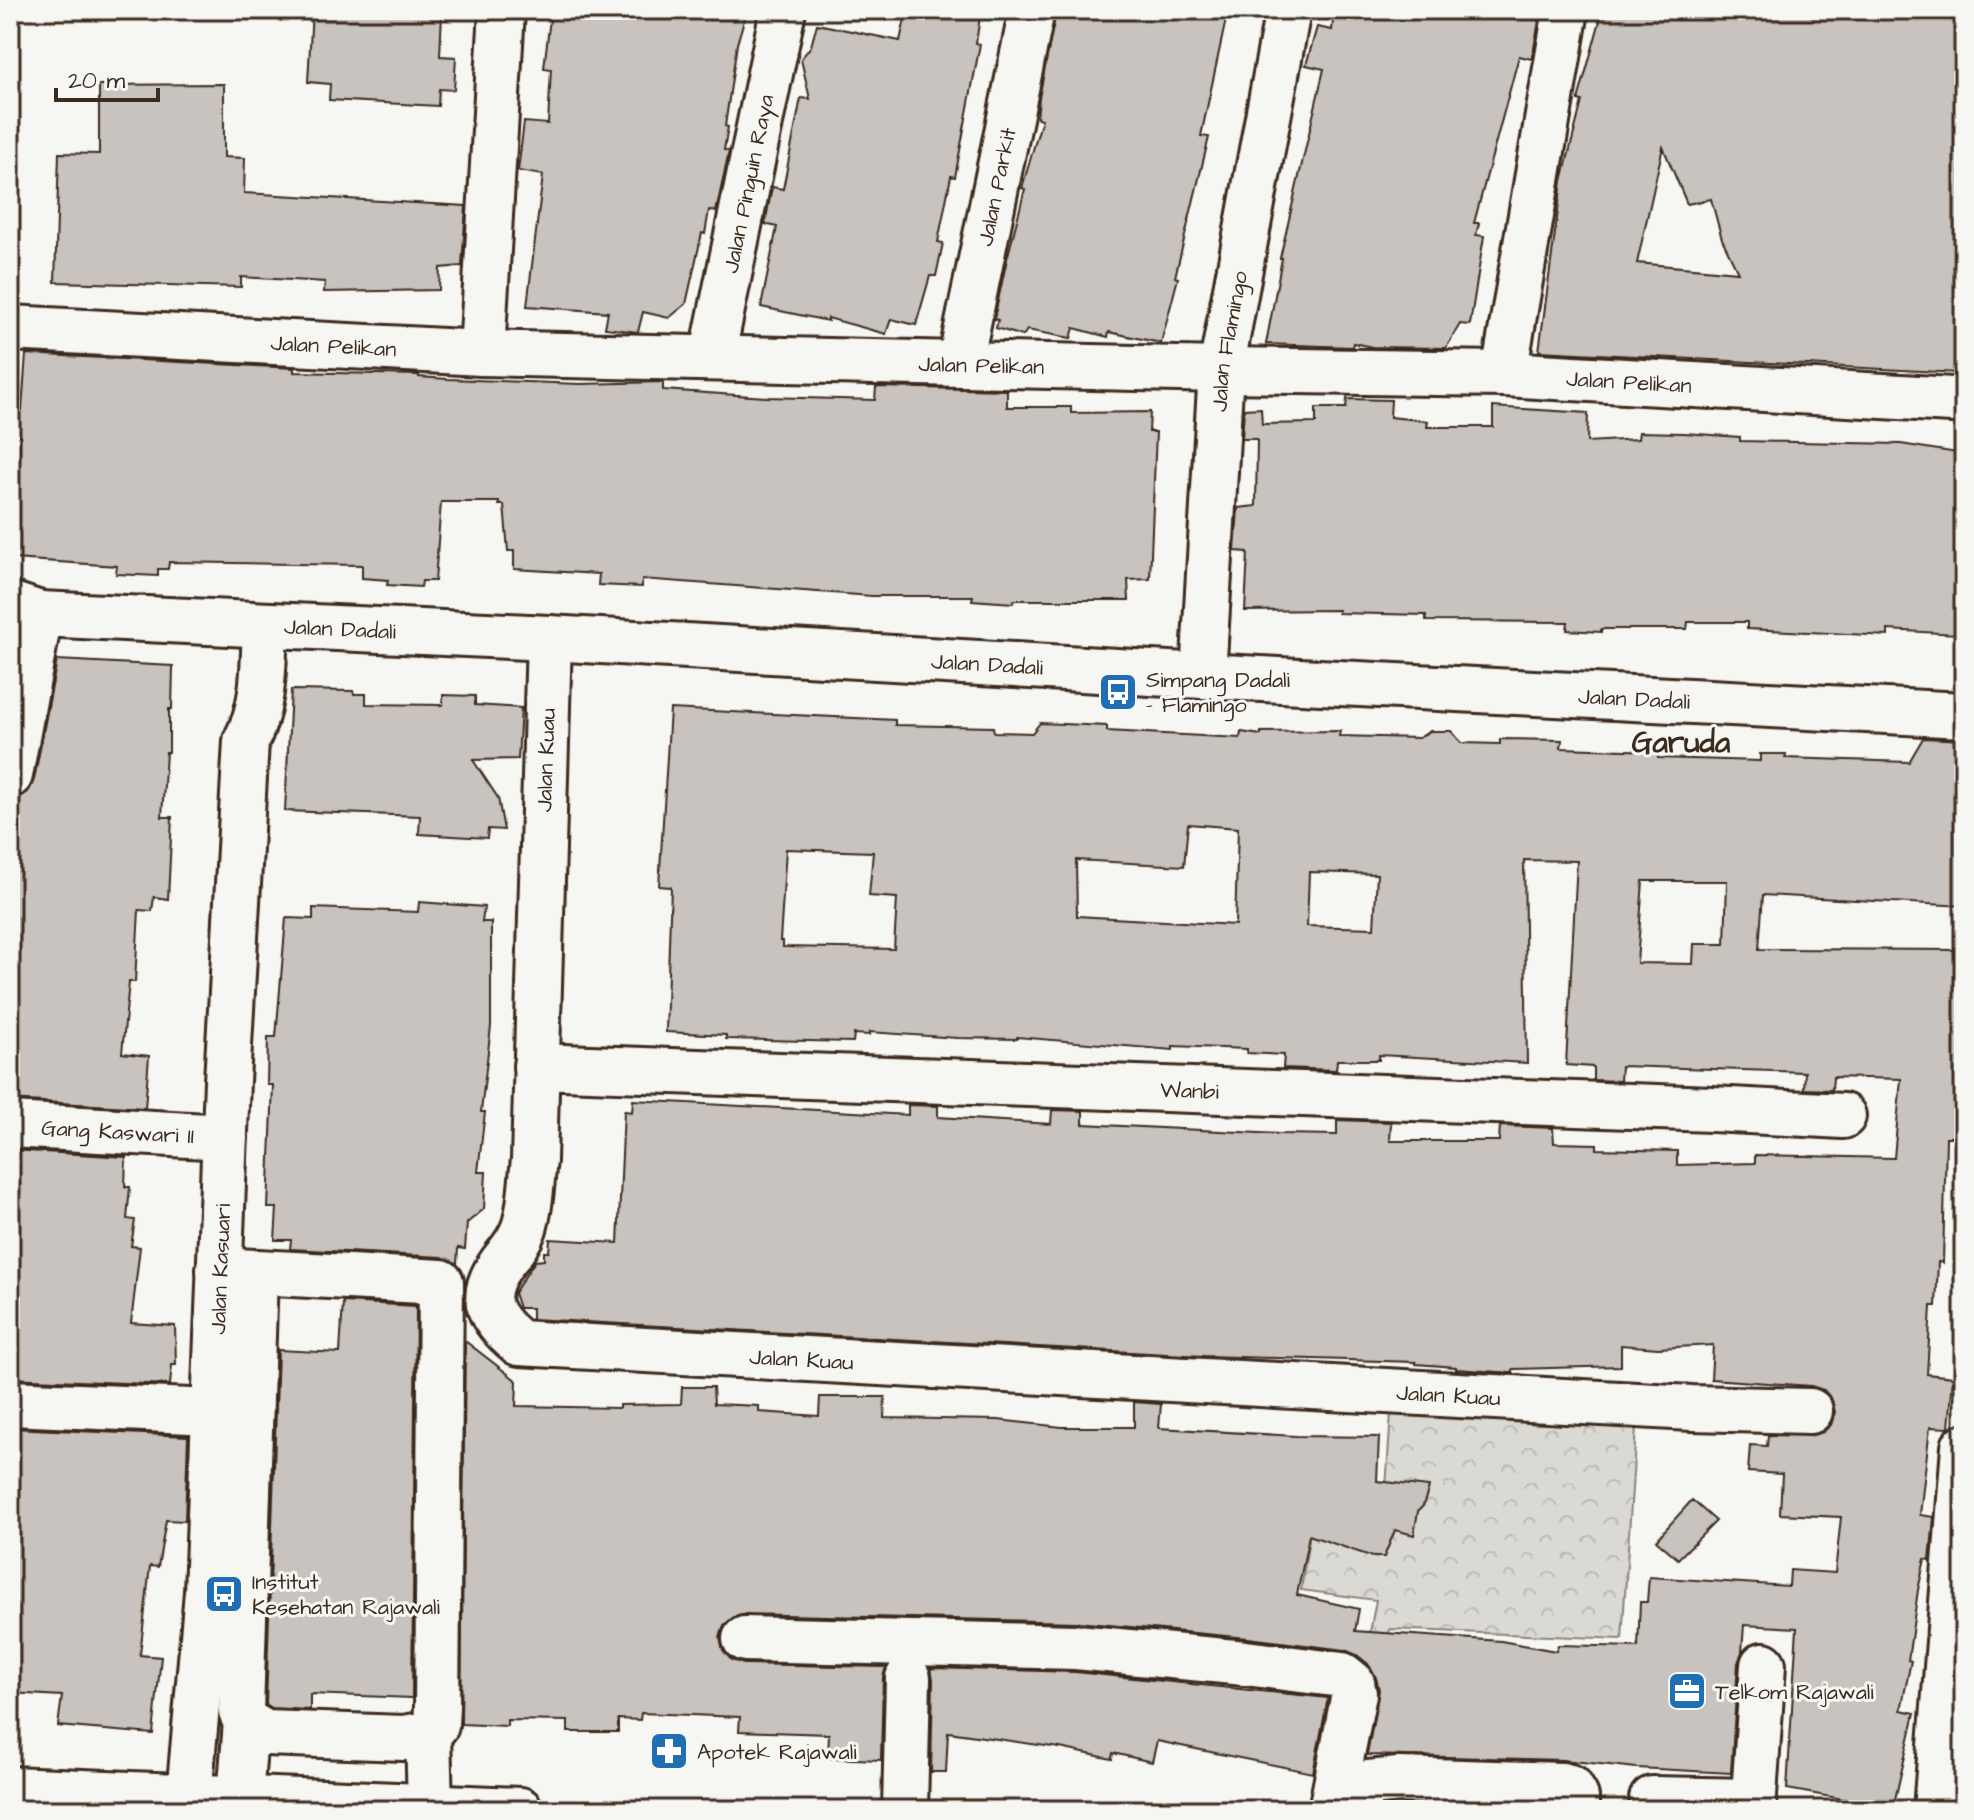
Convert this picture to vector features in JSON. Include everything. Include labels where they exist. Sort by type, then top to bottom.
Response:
[{"type":"main road","points":[[482,353],[502,10]]},
{"type":"main road","name":"Jalan Pinguin Raya","points":[[712,358],[783,10]]},
{"type":"main road","name":"Jalan Parkit","points":[[960,363],[1032,10]]},
{"type":"main road","name":"Jalan Flamingo","points":[[1203,676],[1221,370],[1288,10]]},
{"type":"main road","points":[[1504,374],[1566,10]]},
{"type":"main road","name":"Jalan Pelikan","points":[[10,328],[482,353],[1504,374],[1952,400]]},
{"type":"main road","points":[[10,775],[25,609]]},
{"type":"main road","name":"Jalan Dadali","points":[[25,609],[250,625],[549,638],[1203,676],[1964,715]]},
{"type":"main road","name":"Jalan Kasuari","points":[[189,1796],[207,1592],[213,1412],[237,1272],[225,1137],[246,741],[233,715],[250,625]]},
{"type":"main road","name":"Jalan Kuau","points":[[549,638],[534,1160],[524,1226],[515,1248],[500,1265],[489,1286],[490,1306],[497,1324],[519,1343],[1676,1407],[1810,1411]]},
{"type":"main road","name":"Wanbi","points":[[536,1066],[1843,1116]]},
{"type":"main road","name":"Gang Kaswari II","points":[[10,1125],[225,1137]]},
{"type":"main road","points":[[240,1804],[246,1722],[241,1712],[240,1698],[237,1272],[441,1282],[436,1725],[428,1734],[404,1738],[265,1733],[246,1722]]},
{"type":"main road","points":[[10,1403],[213,1412]]},
{"type":"main road","points":[[1936,1810],[1964,1447]]},
{"type":"main road","points":[[745,1639],[1076,1647],[1342,1675],[1352,1683],[1354,1694],[1331,1810]]},
{"type":"main road","points":[[1652,1799],[1753,1806],[1763,1665]]},
{"type":"main road","points":[[905,1810],[908,1678]]},
{"type":"main road","points":[[428,1734],[430,1806]]},
{"type":"main road","points":[[1354,1810],[1360,1790],[1369,1783],[1399,1780],[1562,1785],[1570,1787],[1576,1797],[1576,1810]]},
{"type":"main road","points":[[10,1789],[189,1796],[240,1804],[520,1810]]},
{"type":"green space","points":[[1391,1412],[1636,1428],[1622,1639],[1390,1629],[1381,1667],[1364,1665],[1376,1600],[1301,1590],[1315,1500],[1385,1504]]},
{"type":"building","points":[[312,10],[442,13],[440,56],[456,57],[454,90],[439,89],[438,106],[329,100],[330,84],[308,82]]},
{"type":"building","points":[[551,10],[747,10],[737,44],[725,126],[728,127],[724,150],[729,151],[716,212],[709,210],[686,304],[669,318],[643,312],[638,332],[605,328],[608,312],[527,306],[543,175],[518,171],[524,122],[548,124],[551,69],[544,68]]},
{"type":"building","points":[[907,10],[981,10],[976,43],[980,44],[955,177],[951,176],[938,242],[943,243],[936,276],[930,276],[916,325],[891,319],[886,334],[828,318],[828,321],[761,307],[777,227],[765,224],[772,187],[783,189],[801,98],[810,99],[801,59],[811,46],[817,24],[900,41]]},
{"type":"building","points":[[1056,10],[1228,10],[1201,136],[1209,137],[1161,343],[1109,332],[1108,337],[1074,328],[1071,338],[1027,330],[1023,336],[996,328],[998,320],[994,319],[1025,189],[1022,188],[1042,119],[1037,118],[1039,98]]},
{"type":"building","points":[[1334,10],[1541,10],[1532,59],[1519,56],[1474,223],[1479,223],[1476,235],[1484,236],[1470,325],[1460,324],[1446,348],[1372,347],[1353,343],[1352,347],[1266,344],[1280,258],[1324,69],[1306,65],[1317,27],[1332,30]]},
{"type":"building","points":[[1603,10],[1958,10],[1960,29],[1964,33],[1964,285],[1959,373],[1539,351],[1562,181],[1582,101],[1578,100]],"holes":[[[1663,147],[1687,204],[1711,199],[1722,239],[1738,272],[1637,263]]]},
{"type":"building","points":[[224,84],[224,157],[245,158],[244,193],[466,206],[462,266],[440,268],[439,290],[324,292],[325,282],[241,277],[241,287],[55,282],[59,153],[99,154],[99,85]]},
{"type":"building","points":[[26,354],[448,379],[580,384],[663,382],[663,390],[766,397],[875,400],[876,387],[1007,390],[1007,407],[1071,407],[1071,413],[1150,412],[1149,432],[1156,432],[1150,579],[1128,580],[1129,600],[1013,600],[1013,603],[972,600],[973,596],[872,596],[642,579],[642,587],[598,585],[599,574],[514,569],[514,551],[508,551],[504,505],[499,505],[499,502],[441,502],[435,581],[422,581],[421,587],[387,585],[388,580],[362,578],[362,565],[169,562],[168,569],[158,569],[158,576],[116,574],[117,566],[14,559],[15,534],[10,533],[10,528],[13,493],[17,494],[20,435],[10,435],[10,410],[22,410]]},
{"type":"building","points":[[1347,399],[1391,400],[1390,417],[1428,421],[1427,427],[1493,427],[1493,407],[1588,413],[1587,442],[1638,439],[1639,432],[1684,433],[1740,437],[1740,441],[1901,444],[1964,454],[1964,530],[1960,529],[1957,634],[1888,630],[1888,636],[1747,629],[1747,622],[1688,622],[1687,629],[1601,629],[1601,632],[1567,630],[1568,622],[1426,621],[1426,615],[1338,613],[1338,610],[1245,611],[1248,552],[1235,551],[1238,508],[1256,506],[1257,439],[1242,439],[1244,409],[1261,408],[1262,424],[1316,423],[1316,408],[1346,408]]},
{"type":"building","points":[[57,660],[173,666],[162,817],[172,817],[168,899],[154,897],[152,911],[139,910],[135,982],[129,982],[122,1053],[149,1056],[145,1108],[10,1100],[10,887],[13,846],[10,846],[10,799],[28,792],[34,780]]},
{"type":"building","points":[[291,690],[353,691],[354,694],[366,694],[366,704],[443,705],[443,695],[475,696],[475,705],[521,708],[518,759],[473,760],[498,798],[504,830],[488,829],[487,838],[419,834],[420,816],[285,811]]},
{"type":"building","points":[[670,709],[895,720],[895,725],[993,727],[994,732],[1032,733],[1040,723],[1107,726],[1107,731],[1240,738],[1241,732],[1261,735],[1261,732],[1340,731],[1339,736],[1419,738],[1430,731],[1451,731],[1462,743],[1500,744],[1500,739],[1562,740],[1561,748],[1657,751],[1658,758],[1760,761],[1760,754],[1786,754],[1785,758],[1909,762],[1923,738],[1964,740],[1964,906],[1763,895],[1759,949],[1964,950],[1959,1069],[1964,1069],[1964,1137],[1946,1137],[1943,1263],[1938,1262],[1936,1306],[1931,1306],[1927,1374],[1953,1377],[1949,1428],[1930,1427],[1920,1515],[1934,1517],[1930,1560],[1925,1559],[1918,1590],[1908,1660],[1911,1661],[1901,1710],[1915,1713],[1893,1808],[1787,1789],[1797,1628],[1744,1625],[1738,1663],[1731,1773],[1563,1760],[1367,1755],[1379,1690],[1368,1664],[1357,1655],[1345,1650],[1248,1638],[1077,1622],[746,1614],[734,1617],[724,1625],[720,1638],[723,1650],[731,1660],[744,1664],[886,1667],[883,1677],[881,1760],[828,1758],[829,1734],[739,1731],[740,1717],[641,1713],[640,1720],[618,1719],[618,1732],[568,1732],[568,1721],[507,1720],[507,1726],[461,1724],[465,1341],[517,1381],[516,1406],[619,1408],[619,1405],[681,1404],[682,1387],[713,1387],[714,1404],[759,1406],[759,1412],[819,1416],[820,1397],[885,1397],[884,1418],[998,1420],[1062,1427],[1134,1427],[1134,1402],[1161,1404],[1159,1428],[1379,1437],[1377,1481],[1429,1487],[1423,1506],[1418,1511],[1414,1535],[1395,1530],[1384,1557],[1373,1557],[1309,1535],[1297,1595],[1359,1609],[1355,1631],[1501,1641],[1556,1651],[1558,1645],[1638,1647],[1640,1602],[1647,1602],[1649,1577],[1789,1586],[1790,1570],[1835,1573],[1841,1517],[1780,1514],[1782,1474],[1748,1472],[1750,1445],[1767,1446],[1768,1435],[1809,1436],[1823,1432],[1831,1425],[1835,1412],[1832,1400],[1824,1390],[1811,1386],[1711,1379],[1713,1345],[1658,1348],[1621,1345],[1621,1366],[1513,1369],[1513,1373],[1456,1369],[1416,1362],[1204,1356],[532,1319],[532,1308],[519,1308],[514,1293],[535,1261],[544,1260],[544,1252],[549,1252],[550,1239],[618,1243],[624,1111],[632,1112],[633,1100],[908,1115],[908,1105],[938,1106],[938,1117],[1051,1124],[1052,1110],[1083,1111],[1083,1124],[1279,1134],[1337,1135],[1337,1120],[1391,1122],[1390,1141],[1499,1141],[1500,1126],[1553,1128],[1554,1143],[1597,1144],[1597,1149],[1677,1151],[1677,1165],[1755,1163],[1755,1155],[1894,1158],[1901,1079],[1833,1077],[1832,1090],[1804,1089],[1805,1072],[1621,1066],[1620,1081],[1593,1080],[1593,1067],[1566,1065],[1577,861],[1524,860],[1527,1063],[1379,1055],[1379,1060],[1337,1060],[1336,1070],[1283,1068],[1284,1055],[1247,1053],[1247,1049],[1173,1046],[1173,1050],[1017,1037],[958,1038],[869,1032],[869,1035],[854,1034],[853,1042],[726,1039],[726,1035],[666,1032],[671,887],[659,886]],"holes":[[[1188,824],[1238,828],[1235,925],[1077,916],[1076,860],[1184,866]],[[786,849],[873,852],[869,896],[897,898],[894,949],[783,947],[783,941],[780,941]],[[1309,872],[1377,874],[1374,928],[1307,926]],[[1643,881],[1727,881],[1725,944],[1694,944],[1693,964],[1637,963]]]},
{"type":"building","points":[[419,902],[484,907],[482,922],[491,922],[491,1026],[478,1172],[486,1172],[484,1209],[467,1223],[465,1249],[458,1248],[457,1264],[442,1257],[290,1249],[291,1240],[275,1240],[277,1208],[268,1208],[273,1085],[267,1085],[268,1037],[276,1037],[286,918],[313,919],[313,908],[418,912]]},
{"type":"building","points":[[10,1150],[126,1157],[125,1187],[130,1187],[127,1219],[135,1220],[131,1246],[140,1247],[131,1323],[175,1326],[176,1365],[172,1365],[170,1385],[10,1378]]},
{"type":"building","points":[[343,1302],[416,1306],[412,1698],[310,1694],[310,1710],[272,1708],[266,1705],[278,1350],[340,1353]]},
{"type":"building","points":[[10,1428],[188,1436],[185,1521],[166,1520],[158,1567],[150,1566],[140,1655],[161,1657],[153,1734],[58,1726],[62,1696],[10,1693]]},
{"type":"building","points":[[1692,1500],[1716,1521],[1678,1559],[1656,1540]]},
{"type":"building","points":[[931,1668],[1075,1672],[1328,1698],[1313,1773],[1157,1741],[1152,1762],[1113,1753],[1112,1759],[1060,1748],[948,1732],[946,1772],[931,1772]]},
{"type":"place","name":"Simpang Dadali - Flamingo","points":[[1118,692]]},
{"type":"place","name":"Institut Kesehatan Rajawali","points":[[224,1594]]},
{"type":"place","name":"Telkom Rajawali","points":[[1687,1691]]},
{"type":"place","name":"Apotek Rajawali","points":[[669,1751]]},
{"type":"district","name":"Garuda","points":[[1681,742]]}]
